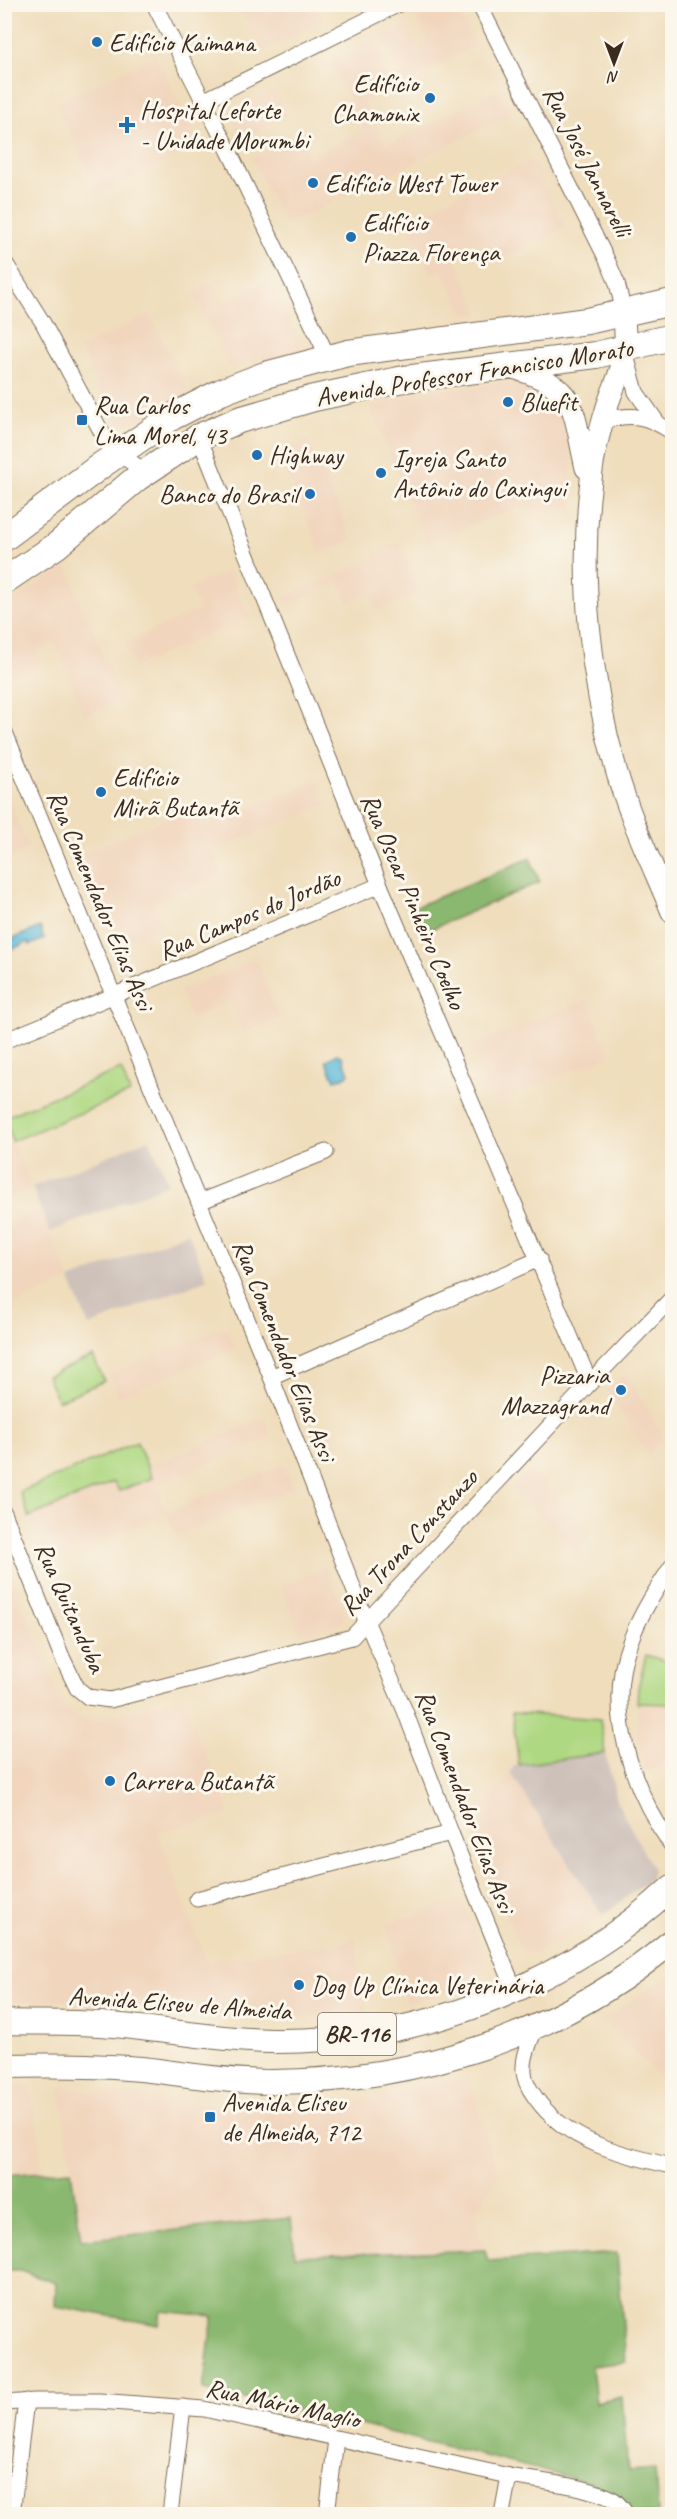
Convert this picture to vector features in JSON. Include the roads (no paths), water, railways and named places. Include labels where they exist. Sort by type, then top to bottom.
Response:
[{"type":"highway","name":"Avenida Professor Francisco Morato","points":[[4,538],[172,417],[221,392],[265,375],[328,357],[422,341],[587,321],[672,302]]},
{"type":"highway","name":"Avenida Professor Francisco Morato","points":[[4,581],[56,546],[146,472],[199,436],[270,410],[404,379],[510,367],[625,349],[672,337]]},
{"type":"main road","name":"Rua José Jannarelli","points":[[590,483],[596,443],[619,377],[625,349],[624,313]]},
{"type":"main road","points":[[510,367],[539,376],[555,386],[566,397],[580,430],[590,483],[587,575],[591,648],[599,704],[621,784],[672,912]]},
{"type":"main road","name":"Avenida Eliseu de Almeida","points":[[4,2022],[101,2024],[190,2036],[260,2040],[329,2039],[393,2029],[465,2011],[515,1991],[572,1962],[616,1934],[672,1887]]},
{"type":"main road","name":"BR-116","points":[[4,2066],[62,2065],[140,2069],[207,2078],[271,2082],[329,2079],[389,2071],[459,2056],[536,2027],[608,1988],[672,1941]]},
{"type":"street","points":[[154,4],[328,357]]},
{"type":"street","points":[[203,101],[399,4]]},
{"type":"street","name":"Rua José Jannarelli","points":[[479,4],[608,262],[617,283],[624,313]]},
{"type":"street","points":[[4,261],[43,323],[110,448],[117,455],[146,472]]},
{"type":"street","points":[[625,349],[636,392],[657,422],[672,432]]},
{"type":"street","points":[[603,421],[625,415],[657,422]]},
{"type":"street","name":"Rua Oscar Pinheiro Coelho","points":[[199,436],[380,885],[590,1383]]},
{"type":"street","name":"Rua Comendador Elias Assi","points":[[4,730],[271,1377],[515,1991]]},
{"type":"street","name":"Rua Campos do Jordão","points":[[4,1041],[380,885]]},
{"type":"street","points":[[199,1202],[326,1152]]},
{"type":"street","points":[[271,1377],[539,1259]]},
{"type":"street","name":"Rua Trona Constanzo","points":[[110,1700],[352,1637],[672,1298]]},
{"type":"street","name":"Rua Quitanduba","points":[[4,1513],[62,1658],[77,1688],[88,1697],[110,1700]]},
{"type":"street","points":[[672,1566],[648,1601],[629,1643],[621,1682],[622,1728],[631,1768],[644,1800],[672,1846]]},
{"type":"street","points":[[197,1899],[451,1833]]},
{"type":"street","points":[[536,2027],[524,2067],[528,2088],[543,2109],[577,2135],[607,2149],[672,2166]]},
{"type":"street","points":[[12,2514],[26,2401]]},
{"type":"street","name":"Rua Mário Maglio","points":[[4,2403],[99,2401],[204,2409],[509,2476],[578,2488],[614,2500],[626,2514]]},
{"type":"street","points":[[170,2514],[183,2407]]},
{"type":"street","points":[[327,2514],[336,2439]]},
{"type":"street","points":[[502,2514],[509,2476]]},
{"type":"water","points":[[40,927],[44,939],[30,945],[28,942],[6,952],[5,942]]},
{"type":"water","points":[[337,1054],[342,1056],[349,1073],[335,1080],[326,1061]]},
{"type":"place","name":"Edifício Kaimana","points":[[97,42]]},
{"type":"place","name":"Edifício Chamonix","points":[[430,98]]},
{"type":"place","name":"Hospital Leforte - Unidade Morumbi","points":[[127,125]]},
{"type":"place","name":"Edifício West Tower","points":[[313,183]]},
{"type":"place","name":"Edifício Piazza Florença","points":[[351,237]]},
{"type":"place","name":"Bluefit","points":[[508,402]]},
{"type":"place","name":"Rua Carlos Lima Morel, 43","points":[[82,420]]},
{"type":"place","name":"Highway","points":[[257,455]]},
{"type":"place","name":"Igreja Santo Antônio do Caxingui","points":[[381,473]]},
{"type":"place","name":"Banco do Brasil","points":[[310,494]]},
{"type":"place","name":"Edifício Mirã Butantã","points":[[101,792]]},
{"type":"place","name":"Pizzaria Mazzagrand","points":[[621,1390]]},
{"type":"place","name":"Carrera Butantã","points":[[110,1781]]},
{"type":"place","name":"Dog Up Clínica Veterinária","points":[[299,1985]]},
{"type":"place","name":"Avenida Eliseu de Almeida, 712","points":[[210,2117]]}]
